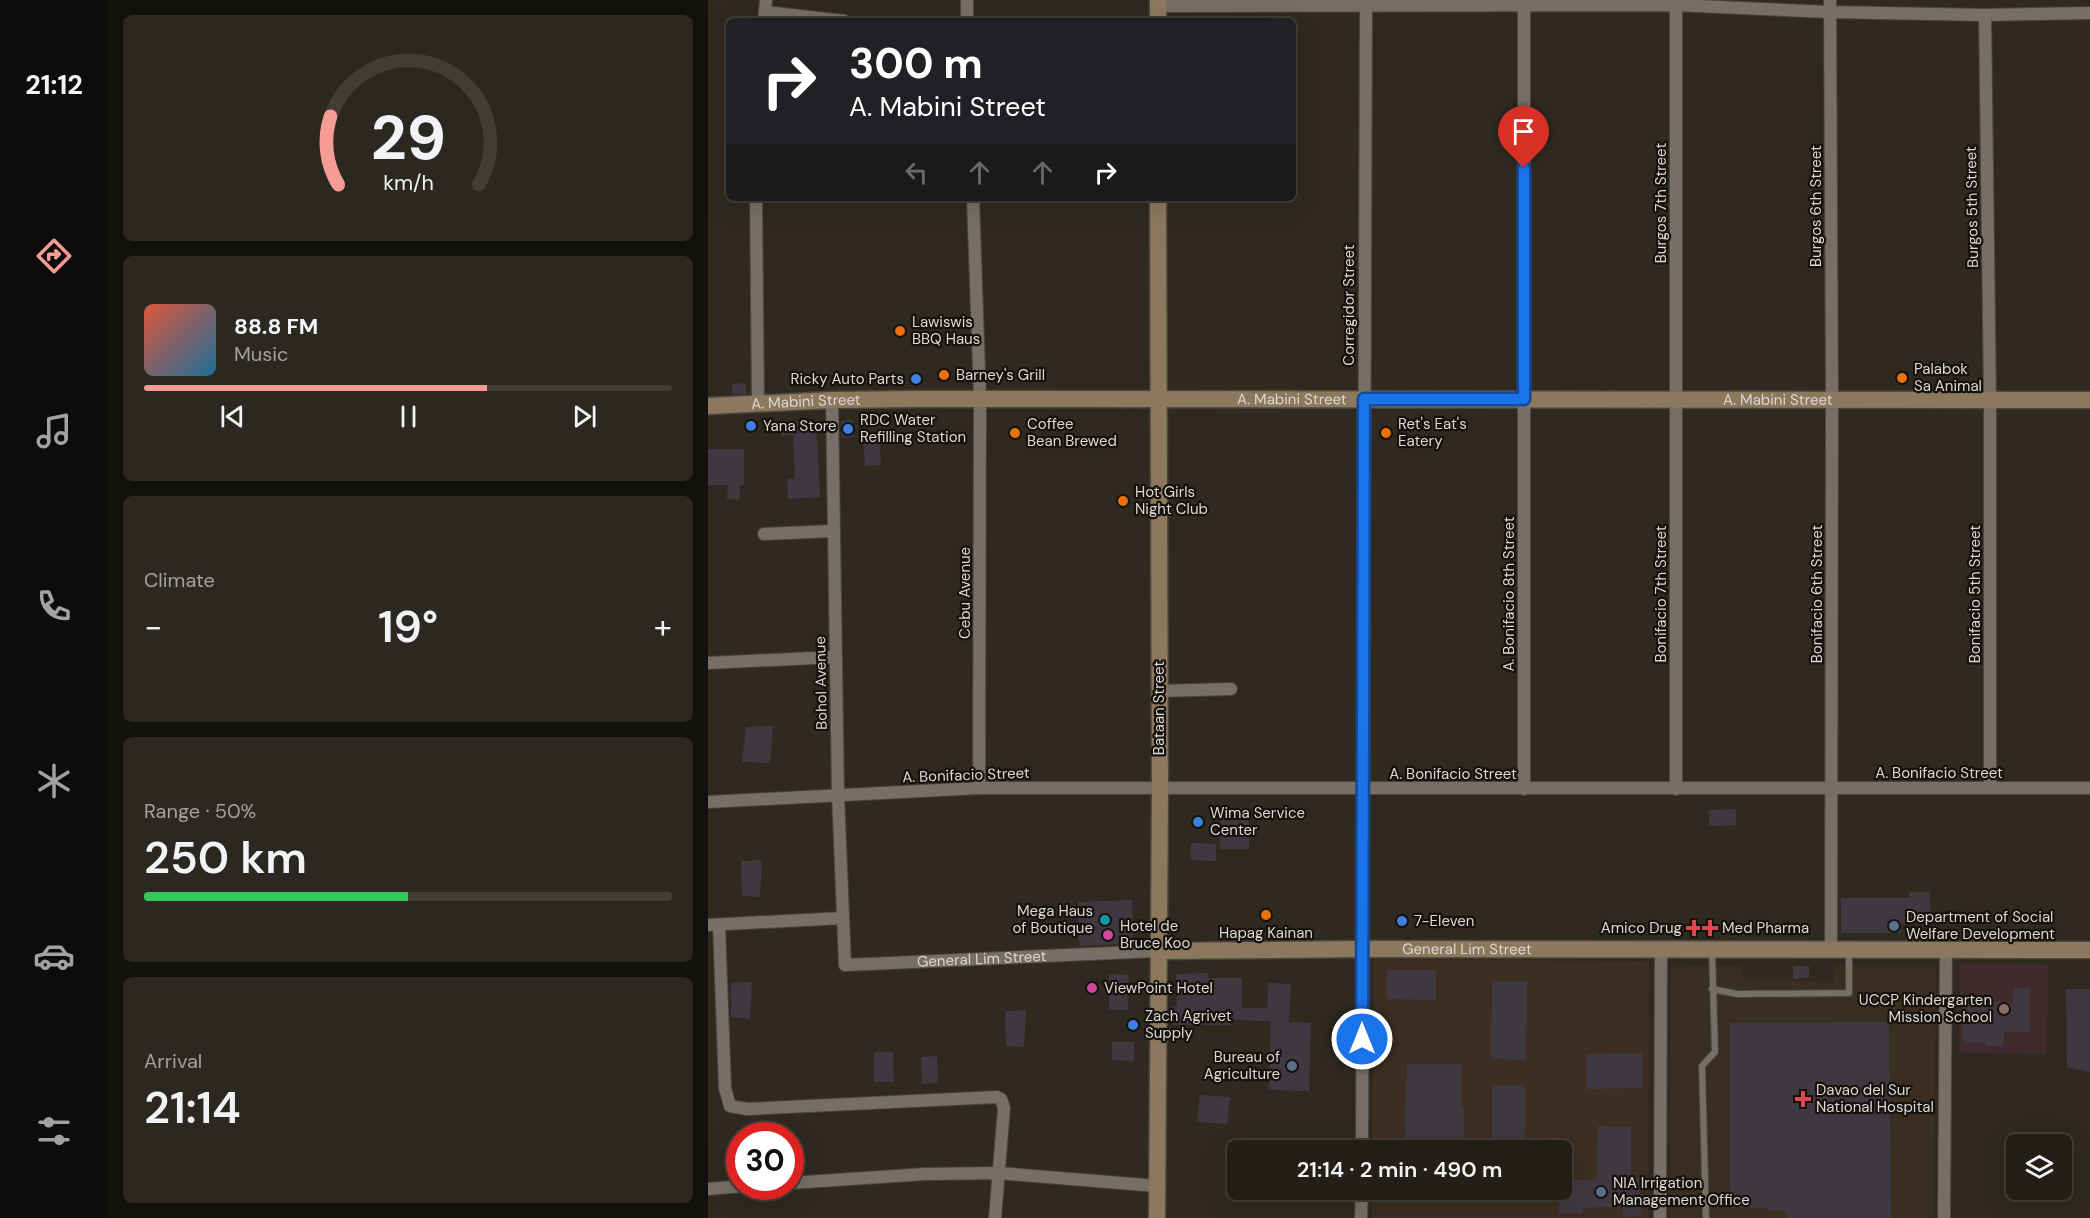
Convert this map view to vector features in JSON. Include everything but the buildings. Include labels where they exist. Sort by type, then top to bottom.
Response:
[{"type":"street","points":[[967,0],[968,18]]},
{"type":"street","points":[[1158,9],[1366,3],[1830,6],[1985,15],[2090,13]]},
{"type":"street","name":"Corregidor Street","points":[[1362,1140],[1366,3]]},
{"type":"street","name":"A. Bonifacio 8th Street","points":[[1524,5],[1524,789]]},
{"type":"street","name":"Burgos 7th Street","points":[[1676,5],[1676,400]]},
{"type":"street","name":"Burgos 6th Street","points":[[1830,6],[1832,400]]},
{"type":"street","points":[[765,11],[820,18]]},
{"type":"street","name":"Burgos 5th Street","points":[[1985,15],[1990,400]]},
{"type":"street","points":[[756,201],[758,403]]},
{"type":"street","name":"Cebu Avenue","points":[[973,201],[980,399],[979,788]]},
{"type":"street","name":"Bataan Street","points":[[1157,1218],[1160,787],[1158,201]]},
{"type":"street","name":"A. Mabini Street","points":[[708,406],[832,400],[980,399],[2090,400]]},
{"type":"street","name":"Bohol Avenue","points":[[832,400],[838,794],[845,965]]},
{"type":"street","name":"Bonifacio 7th Street","points":[[1676,400],[1676,789]]},
{"type":"street","name":"Bonifacio 6th Street","points":[[1831,950],[1832,400]]},
{"type":"street","name":"Bonifacio 5th Street","points":[[1990,400],[1990,788]]},
{"type":"street","points":[[764,534],[833,531]]},
{"type":"street","points":[[708,663],[835,657]]},
{"type":"street","points":[[1159,691],[1231,689]]},
{"type":"street","name":"A. Bonifacio Street","points":[[708,802],[979,788],[2090,788]]},
{"type":"street","points":[[843,918],[714,925],[725,1088],[729,1106],[747,1109],[997,1097],[1001,1099],[1004,1108],[995,1218]]},
{"type":"street","points":[[1660,1218],[1661,949]]},
{"type":"street","points":[[1944,1218],[1946,950]]},
{"type":"street","name":"General Lim Street","points":[[845,965],[1158,951],[2090,950]]},
{"type":"street","points":[[804,1182],[925,1174],[998,1173],[1157,1186]]},
{"type":"street","points":[[708,1189],[726,1187]]},
{"type":"street","points":[[1361,1218],[1362,1200]]},
{"type":"lane","points":[[1706,1218],[1702,1066],[1715,1052],[1712,949]]},
{"type":"lane","points":[[1712,989],[1737,994],[1849,993],[1849,950]]},
{"type":"shaded area","points":[[1374,960],[1649,961],[1648,1218],[1372,1218],[1372,1200],[1572,1200],[1572,1140],[1372,1140]]},
{"type":"shaded area","name":"UCCP Kindergarten Mission School","points":[[1960,964],[2048,965],[2047,1054],[1959,1053]]},
{"type":"shaded area","name":"Davao del Sur National Hospital","points":[[1671,965],[1742,966],[1743,980],[1834,981],[1834,965],[1936,965],[1934,1218],[1669,1218]]},
{"type":"place","name":"Lawiswis BBQ Haus","points":[[900,331]]},
{"type":"place","name":"Barney's Grill","points":[[944,375]]},
{"type":"place","name":"Palabok Sa Animal","points":[[1902,378]]},
{"type":"place","name":"Ricky Auto Parts","points":[[916,379]]},
{"type":"place","name":"Yana Store","points":[[751,426]]},
{"type":"place","name":"RDC Water Refilling Station","points":[[848,429]]},
{"type":"place","name":"Coffee Bean Brewed","points":[[1015,433]]},
{"type":"place","name":"Ret's Eat's Eatery","points":[[1386,433]]},
{"type":"place","name":"Hot Girls Night Club","points":[[1123,501]]},
{"type":"place","name":"Wima Service Center","points":[[1198,822]]},
{"type":"place","name":"Hapag Kainan","points":[[1266,915]]},
{"type":"place","name":"Mega Haus of Boutique","points":[[1105,920]]},
{"type":"place","name":"7-Eleven","points":[[1402,921]]},
{"type":"place","name":"Department of Social Welfare Development","points":[[1894,926]]},
{"type":"place","name":"Amico Drug","points":[[1694,928]]},
{"type":"place","name":"Med Pharma","points":[[1710,928]]},
{"type":"place","name":"Hotel de Bruce Koo","points":[[1108,935]]},
{"type":"place","name":"ViewPoint Hotel","points":[[1092,988]]},
{"type":"place","name":"UCCP Kindergarten Mission School","points":[[2004,1009]]},
{"type":"place","name":"Zach Agrivet Supply","points":[[1133,1025]]},
{"type":"place","name":"Bureau of Agriculture","points":[[1292,1066]]},
{"type":"place","name":"Davao del Sur National Hospital","points":[[1803,1099]]},
{"type":"place","name":"NIA Irrigation Management Office","points":[[1601,1192]]},
{"type":"route","points":[[1362,1039],[1364,399],[1524,399],[1524,168]]}]
